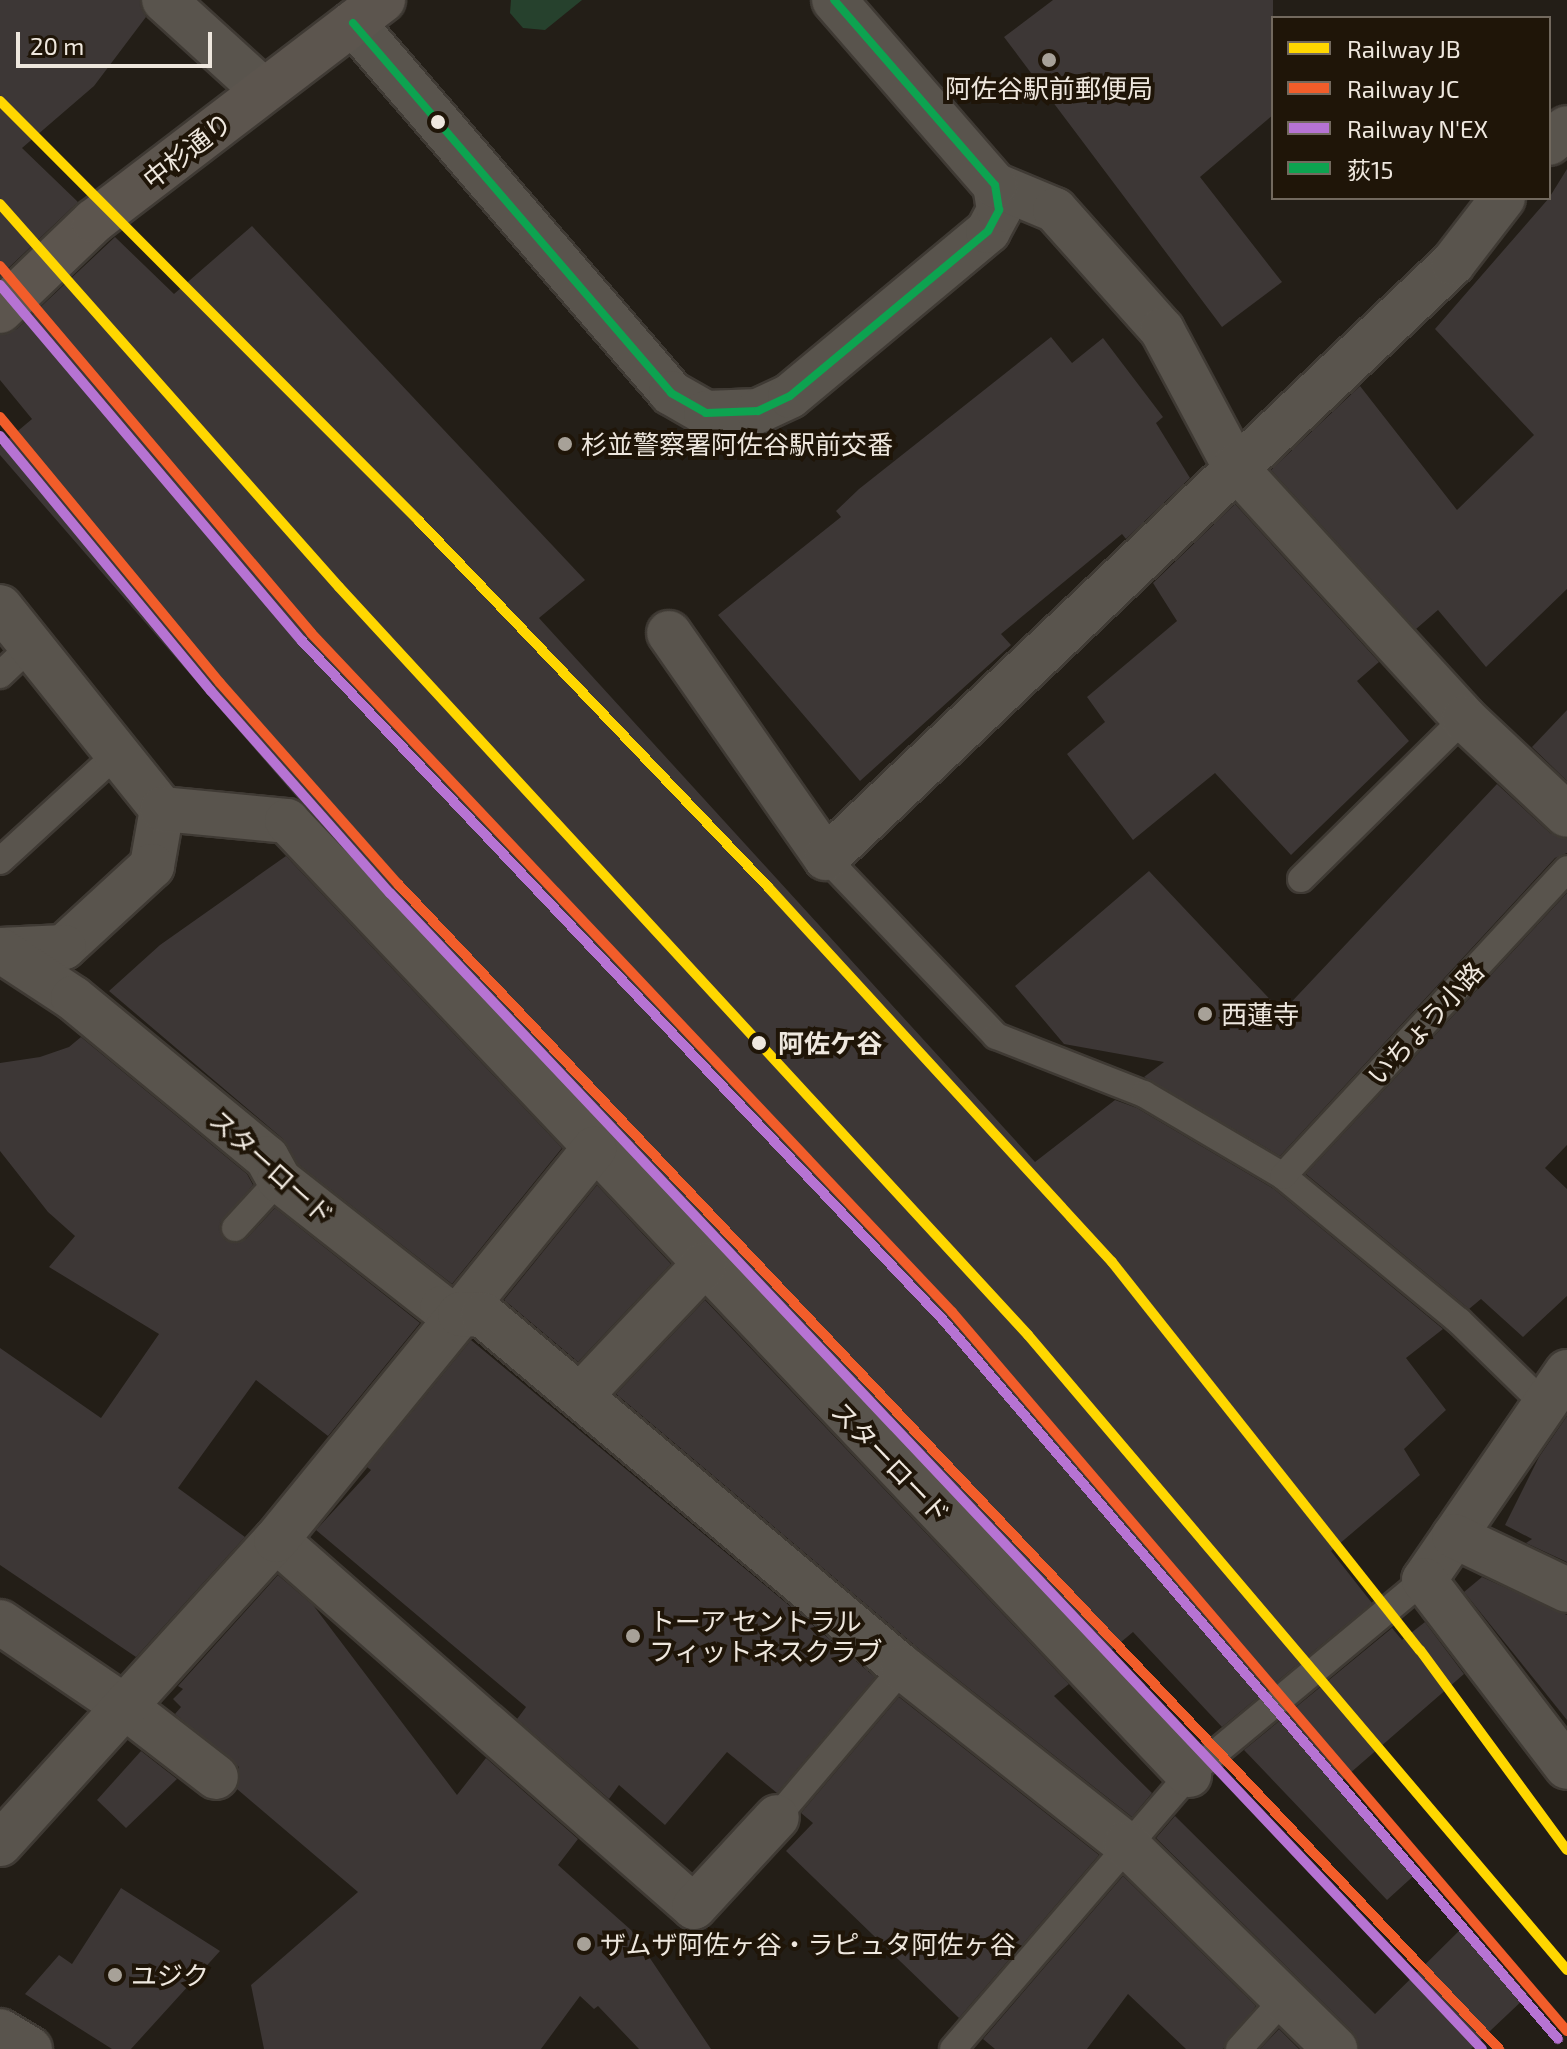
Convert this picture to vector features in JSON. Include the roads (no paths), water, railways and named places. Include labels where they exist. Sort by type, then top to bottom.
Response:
[{"type":"main road","name":"中杉通り","points":[[0,311],[94,221],[368,12]]},
{"type":"street","points":[[164,0],[263,90]]},
{"type":"street","points":[[834,0],[995,185],[1055,210],[1162,330],[1235,467],[1464,718],[1567,815]]},
{"type":"street","points":[[368,12],[671,393],[706,413],[758,411],[790,396],[988,231],[999,210],[995,185]]},
{"type":"street","points":[[1551,141],[1567,128]]},
{"type":"street","points":[[669,633],[826,858],[1151,555],[1235,467],[1453,263],[1501,200]]},
{"type":"street","points":[[0,607],[34,643],[162,809],[152,866],[64,947],[0,950]]},
{"type":"street","name":"スターロード","points":[[162,809],[287,821],[1189,1775]]},
{"type":"street","name":"スターロード","points":[[0,950],[73,998],[267,1158],[279,1180],[442,1308],[460,1314],[483,1315],[582,1394],[903,1668],[1126,1844],[1335,2049]]},
{"type":"street","points":[[0,1844],[128,1709],[276,1540],[594,1149]]},
{"type":"street","points":[[582,1394],[704,1265]]},
{"type":"street","points":[[1554,1387],[1424,1580],[1567,1767]]},
{"type":"street","points":[[1454,1536],[1567,1590]]},
{"type":"street","points":[[276,1540],[694,1907],[777,1817]]},
{"type":"street","points":[[0,1622],[128,1709],[216,1777]]},
{"type":"street","points":[[0,2031],[30,2049]]},
{"type":"lane","points":[[0,675],[34,643]]},
{"type":"lane","points":[[1301,879],[1464,718]]},
{"type":"lane","points":[[0,861],[119,752]]},
{"type":"lane","points":[[826,858],[996,1036],[1144,1094],[1283,1176],[1459,1321],[1554,1387]]},
{"type":"lane","name":"いちょう小路","points":[[1283,1176],[1567,869]]},
{"type":"lane","points":[[235,1228],[279,1180]]},
{"type":"lane","points":[[953,2049],[1126,1844],[1189,1775],[1424,1580]]},
{"type":"lane","points":[[777,1817],[903,1668]]},
{"type":"lane","points":[[1239,2049],[1283,2000]]},
{"type":"rail line","name":"JB","points":[[0,101],[419,521],[768,887],[1112,1262],[1420,1650],[1567,1850]]},
{"type":"rail line","name":"JB","points":[[0,204],[339,587],[1028,1335],[1567,1970]]},
{"type":"rail line","name":"JC","points":[[0,266],[311,633],[952,1312],[1567,2031]]},
{"type":"rail line","name":"N'EX","points":[[0,285],[302,641],[943,1320],[1558,2039]]},
{"type":"rail line","name":"JC","points":[[0,417],[220,683],[399,885],[1499,2049]]},
{"type":"rail line","name":"N'EX","points":[[0,436],[211,691],[390,893],[1482,2049]]},
{"type":"place","name":"阿佐谷駅前郵便局","points":[[1049,60]]},
{"type":"place","name":"杉並警察署阿佐谷駅前交番","points":[[565,444]]},
{"type":"place","name":"西蓮寺","points":[[1205,1014]]},
{"type":"place","name":"阿佐ケ谷","points":[[759,1043]]},
{"type":"place","name":"トーア セントラル フィットネスクラブ","points":[[633,1636]]},
{"type":"place","name":"ザムザ阿佐ヶ谷・ラピュタ阿佐ヶ谷","points":[[584,1944]]},
{"type":"place","name":"ユジク","points":[[115,1975]]}]
